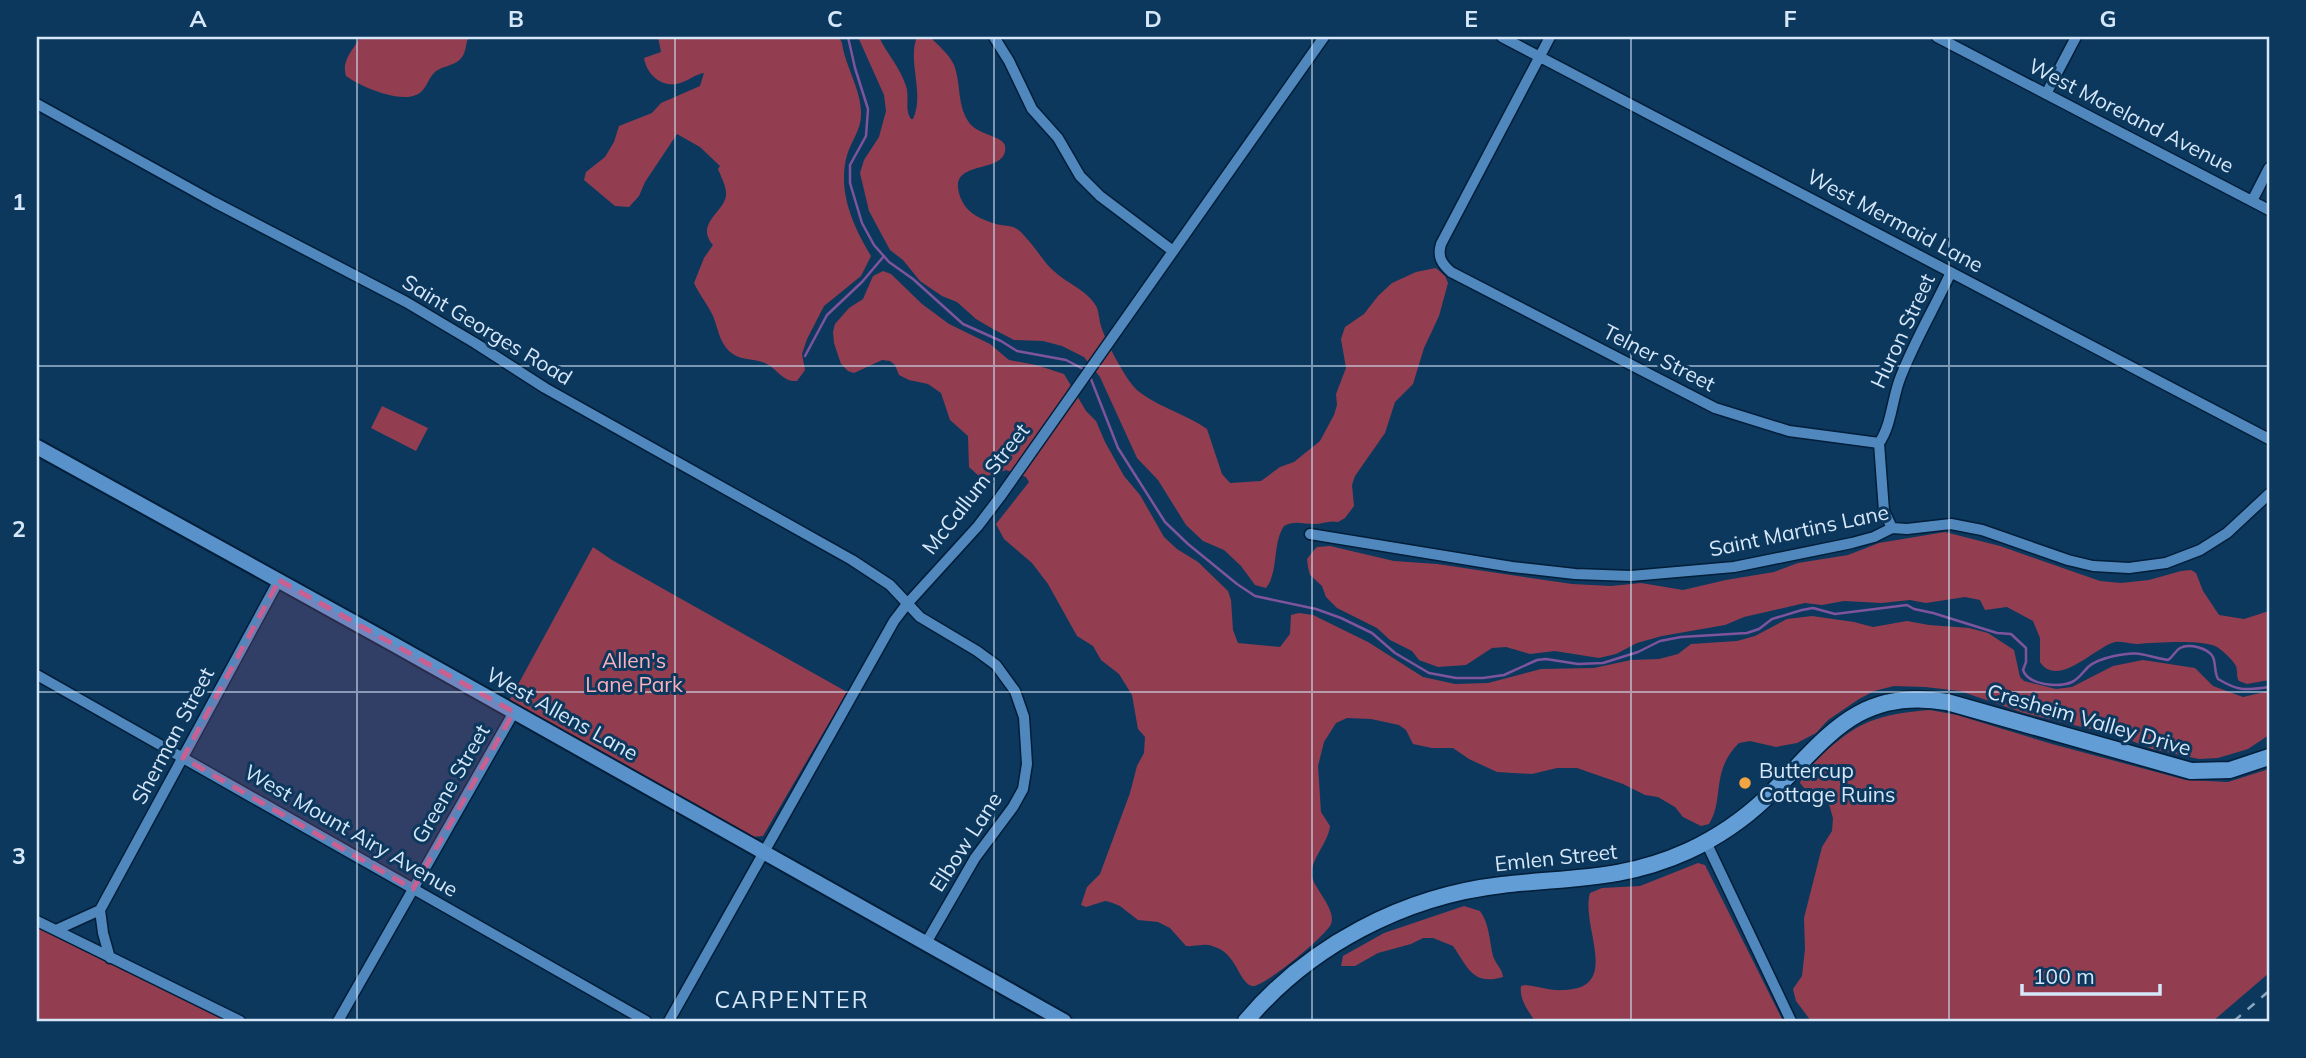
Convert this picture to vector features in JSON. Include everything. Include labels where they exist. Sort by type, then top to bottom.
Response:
[{"type":"main road","name":"Emlen Street","points":[[1246,1021],[1278,988],[1319,955],[1361,929],[1398,912],[1474,889],[1520,883],[1584,880],[1623,873],[1670,859],[1706,842],[1742,819],[1831,733],[1852,717],[1892,701],[1939,701]]},
{"type":"main road","name":"Cresheim Valley Drive","points":[[1939,701],[2191,771],[2230,770],[2269,757]]},
{"type":"street","points":[[994,37],[1032,109],[1058,138],[1080,176],[1100,196],[1173,250]]},
{"type":"street","name":"McCallum Street","points":[[669,1021],[884,638],[907,604],[978,526],[1000,496],[1324,37]]},
{"type":"street","name":"West Mermaid Lane","points":[[1502,37],[2269,439]]},
{"type":"street","points":[[1540,56],[1550,37]]},
{"type":"street","name":"West Moreland Avenue","points":[[1937,37],[2269,210]]},
{"type":"street","points":[[2046,94],[2076,37]]},
{"type":"street","name":"Telner Street","points":[[1540,56],[1441,244],[1440,260],[1451,272],[1715,408],[1789,431],[1879,443]]},
{"type":"street","name":"Saint Georges Road","points":[[37,104],[214,202],[406,302],[556,394],[852,560],[890,585],[907,604]]},
{"type":"street","points":[[2252,201],[2269,168]]},
{"type":"street","name":"Huron Street","points":[[1892,528],[1884,511],[1879,443],[1885,434],[1901,374],[1951,272]]},
{"type":"street","name":"West Allens Lane","points":[[37,447],[1065,1021]]},
{"type":"street","name":"Saint Martins Lane","points":[[1310,534],[1512,567],[1609,577],[1734,566],[1852,543],[1874,537],[1892,528],[1907,529],[1941,524],[1962,525],[2076,562],[2104,567],[2142,568],[2177,560],[2210,545],[2269,494]]},
{"type":"street","name":"Sherman Street","points":[[100,910],[279,580]]},
{"type":"street","name":"Elbow Lane","points":[[907,604],[920,617],[986,657],[1003,672],[1021,706],[1027,755],[1025,780],[1018,798],[975,858],[926,943]]},
{"type":"street","name":"West Mount Airy Avenue","points":[[37,675],[646,1021]]},
{"type":"street","name":"Greene Street","points":[[338,1021],[514,712]]},
{"type":"street","points":[[1706,842],[1791,1021]]},
{"type":"street","points":[[56,930],[100,910],[110,958]]},
{"type":"street","points":[[37,921],[240,1021]]},
{"type":"highlighted area","points":[[279,580],[514,712],[413,889],[183,758]]},
{"type":"green space","points":[[360,37],[469,37],[464,54],[459,60],[434,73],[422,91],[406,97],[384,94],[346,76],[346,60]]},
{"type":"green space","points":[[658,37],[839,37],[842,43],[861,106],[859,126],[844,168],[845,195],[858,233],[871,256],[861,276],[824,306],[807,339],[802,354],[805,370],[797,381],[784,377],[765,363],[737,356],[729,351],[694,283],[704,258],[713,245],[708,238],[708,225],[726,196],[718,169],[720,166],[700,147],[677,134],[645,182],[639,196],[629,207],[615,206],[584,180],[586,172],[605,157],[619,126],[652,113],[661,103],[700,86],[704,73],[676,84],[663,83],[653,76],[644,58],[661,52]]},
{"type":"green space","points":[[858,37],[879,37],[903,79],[911,119],[917,99],[914,46],[917,37],[930,37],[946,53],[954,65],[962,108],[968,121],[977,129],[1000,140],[1005,146],[1003,156],[997,162],[967,172],[960,178],[958,187],[965,206],[981,218],[1018,230],[1051,268],[1092,300],[1098,310],[1107,340],[1134,387],[1140,393],[1207,429],[1222,474],[1230,483],[1261,481],[1280,467],[1294,462],[1320,441],[1334,415],[1336,394],[1346,368],[1341,339],[1345,327],[1364,314],[1392,283],[1416,272],[1436,268],[1445,276],[1448,283],[1439,316],[1424,348],[1413,384],[1395,402],[1385,433],[1355,476],[1352,485],[1354,506],[1345,518],[1338,522],[1295,523],[1284,526],[1278,541],[1273,574],[1266,588],[1255,585],[1241,566],[1224,550],[1203,541],[1186,525],[1158,480],[1137,458],[1100,377],[1084,357],[1062,346],[1043,341],[1014,340],[993,329],[976,319],[957,302],[942,296],[920,281],[903,260],[890,250],[869,211],[860,173],[864,160],[879,137],[886,111],[884,95]]},
{"type":"green space","points":[[883,271],[891,274],[922,304],[949,324],[990,344],[1009,360],[1064,374],[1086,411],[1096,421],[1124,476],[1140,495],[1164,537],[1198,562],[1228,591],[1233,630],[1238,643],[1280,647],[1290,634],[1291,615],[1313,615],[1368,642],[1423,677],[1455,684],[1488,683],[1541,669],[1594,668],[1631,660],[1659,659],[1678,654],[1691,644],[1737,641],[1755,636],[1787,619],[1812,616],[1873,627],[1907,621],[1969,628],[1988,633],[2014,650],[2020,677],[2024,681],[2056,689],[2072,687],[2113,666],[2143,660],[2195,668],[2213,686],[2243,697],[2269,691],[2269,735],[2248,749],[2218,758],[2199,759],[2152,749],[2107,731],[2024,713],[1960,691],[1894,686],[1874,691],[1859,699],[1828,720],[1816,733],[1797,743],[1776,747],[1750,741],[1739,743],[1724,764],[1714,814],[1709,824],[1701,826],[1683,817],[1675,807],[1658,797],[1645,795],[1623,784],[1577,768],[1557,768],[1532,774],[1497,772],[1453,748],[1413,744],[1406,730],[1399,725],[1371,719],[1347,718],[1336,723],[1324,742],[1318,766],[1321,812],[1330,826],[1314,864],[1312,876],[1331,912],[1331,924],[1294,960],[1268,979],[1252,986],[1243,979],[1232,960],[1220,949],[1209,945],[1186,946],[1170,928],[1158,922],[1138,920],[1110,902],[1086,907],[1081,905],[1087,887],[1100,874],[1130,793],[1137,766],[1144,753],[1145,737],[1138,729],[1132,695],[1119,674],[1101,660],[1093,646],[1077,636],[1048,584],[1032,563],[1004,539],[996,524],[1029,482],[1026,477],[1006,470],[980,477],[969,467],[968,436],[950,420],[941,393],[928,384],[899,375],[890,361],[882,360],[854,373],[841,364],[834,343],[835,324],[849,308],[863,299],[873,276]]},
{"type":"green space","points":[[382,406],[428,428],[416,451],[371,428]]},
{"type":"green space","points":[[1945,532],[2000,546],[2100,581],[2121,583],[2149,580],[2191,570],[2196,573],[2203,591],[2219,615],[2244,619],[2269,611],[2269,680],[2247,684],[2239,681],[2235,664],[2217,647],[2189,642],[2115,642],[2066,669],[2048,669],[2040,662],[2040,638],[2033,621],[2007,607],[1985,610],[1980,600],[1965,597],[1926,603],[1910,600],[1882,603],[1844,601],[1822,605],[1805,603],[1744,617],[1725,625],[1662,636],[1599,658],[1555,651],[1530,654],[1506,647],[1492,648],[1466,665],[1438,667],[1419,660],[1412,651],[1390,640],[1377,628],[1337,608],[1326,597],[1322,586],[1310,575],[1307,559],[1317,547],[1330,546],[1394,561],[1437,564],[1572,584],[1611,586],[1641,583],[1683,590],[1774,572],[1798,563],[1848,555],[1879,543]]},
{"type":"green space","name":"Allen's Lane Park","points":[[593,547],[847,692],[763,836],[751,837],[508,703]]},
{"type":"green space","points":[[1930,710],[1957,715],[2186,780],[2228,782],[2269,769],[2269,973],[2213,1021],[1811,1021],[1796,1001],[1793,989],[1802,976],[1804,918],[1822,847],[1832,831],[1833,818],[1826,794],[1805,789],[1800,783],[1820,757],[1858,727],[1883,717]]},
{"type":"green space","points":[[1698,863],[1705,865],[1783,1021],[1535,1021],[1523,1000],[1521,986],[1563,990],[1581,987],[1591,979],[1595,968],[1595,954],[1588,907],[1590,893],[1602,888],[1640,886]]},
{"type":"green space","points":[[1464,906],[1480,911],[1483,916],[1493,956],[1503,977],[1478,977],[1467,967],[1453,946],[1433,938],[1423,938],[1378,953],[1355,966],[1341,966],[1343,956],[1384,933]]},
{"type":"green space","points":[[37,926],[230,1021],[37,1021]]},
{"type":"waterway","points":[[848,37],[868,109],[866,136],[850,165],[850,183],[862,223],[874,245],[889,262],[913,279],[963,324],[1017,351],[1066,360],[1085,370]]},
{"type":"waterway","points":[[805,356],[827,315],[862,282],[884,256]]},
{"type":"waterway","points":[[1089,374],[1118,448],[1165,522],[1188,544],[1255,596],[1316,609],[1341,618],[1372,633],[1395,653],[1429,673],[1456,678],[1483,678],[1504,675],[1537,660],[1578,664],[1603,663],[1638,652],[1660,641],[1747,633],[1759,629],[1772,619],[1802,610],[1813,608],[1835,614],[1907,605],[1997,633],[2011,634],[2026,648],[2023,670],[2026,675],[2044,684],[2072,682],[2091,665],[2111,657],[2136,654],[2168,660],[2180,648],[2193,646],[2211,654],[2218,679],[2243,689],[2269,687]]},
{"type":"railway","points":[[2234,1021],[2269,991]]},
{"type":"place","name":"Buttercup Cottage Ruins","points":[[1745,783]]},
{"type":"district","name":"CARPENTER","points":[[792,1000]]}]
